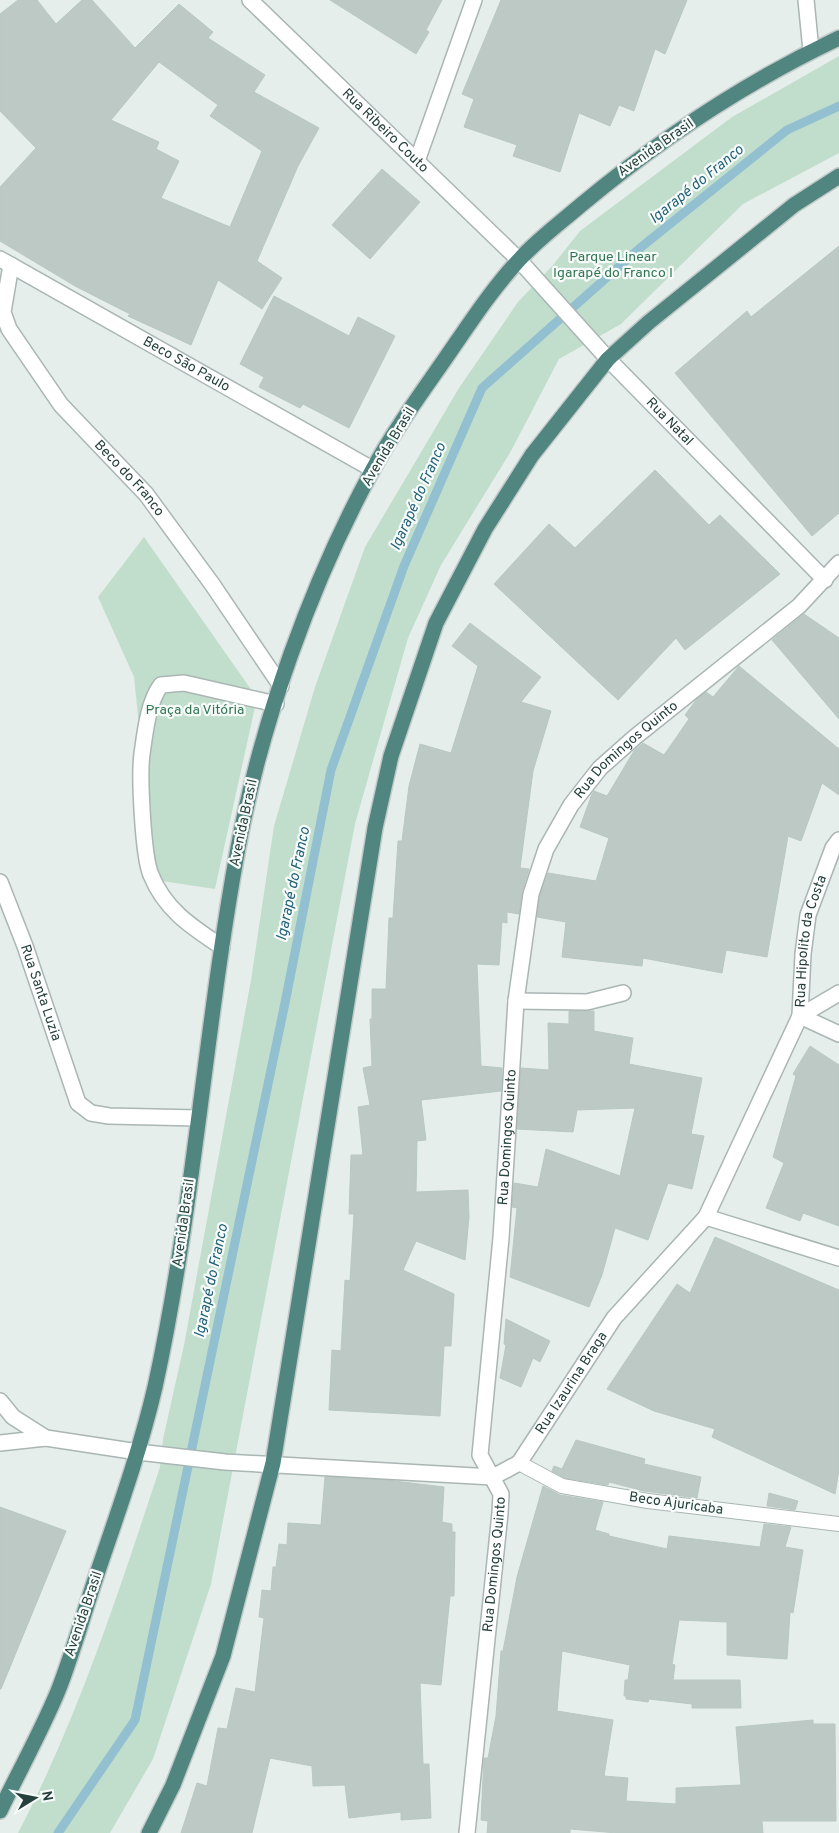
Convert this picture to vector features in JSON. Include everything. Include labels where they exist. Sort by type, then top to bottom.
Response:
[{"type":"highway","name":"Avenida Brasil","points":[[0,1811],[58,1690],[138,1452],[171,1306],[238,844],[258,761],[306,614],[372,469],[462,334],[519,260],[629,165],[716,106],[811,51],[839,38]]},
{"type":"highway","points":[[149,1833],[173,1785],[224,1656],[273,1463],[362,898],[391,756],[412,688],[436,623],[485,529],[532,455],[608,359],[649,322],[778,217],[839,176]]},
{"type":"street","name":"Rua Ribeiro Couto","points":[[250,0],[519,260]]},
{"type":"street","points":[[417,161],[474,0]]},
{"type":"street","points":[[806,0],[811,51]]},
{"type":"street","name":"Rua Natal","points":[[519,260],[608,359],[824,580]]},
{"type":"street","name":"Beco São Paulo","points":[[5,262],[372,469]]},
{"type":"street","name":"Beco do Franco","points":[[5,262],[2,312],[9,330],[61,405],[146,494],[212,584],[282,686]]},
{"type":"street","name":"Rua Domingos Quinto","points":[[467,1833],[501,1494],[480,1455],[501,1238],[516,1001],[531,894],[546,849],[571,805],[600,768],[635,737],[769,631],[824,580],[839,563]]},
{"type":"street","points":[[222,947],[182,921],[169,905],[150,875],[144,836],[142,756],[154,695],[161,685],[184,683],[276,704]]},
{"type":"street","name":"Rua Hipolito da Costa","points":[[800,1016],[803,954],[808,915],[833,848],[839,840]]},
{"type":"street","name":"Rua Santa Luzia","points":[[0,882],[25,946],[78,1103],[92,1113],[109,1116],[198,1118]]},
{"type":"street","points":[[800,1016],[839,993]]},
{"type":"street","points":[[516,1001],[586,1002],[623,994]]},
{"type":"street","points":[[800,1016],[839,1034]]},
{"type":"street","name":"Rua Izaurina Braga","points":[[519,1463],[614,1318],[706,1217],[800,1016]]},
{"type":"street","points":[[706,1217],[839,1258]]},
{"type":"street","points":[[0,1401],[13,1417],[46,1438]]},
{"type":"street","points":[[0,1443],[46,1438],[138,1452],[225,1462],[273,1463],[493,1476],[519,1463]]},
{"type":"lane","name":"Beco Ajuricaba","points":[[519,1463],[562,1486],[648,1501],[839,1524]]},
{"type":"green space","name":"Parque Linear Igarapé do Franco I","points":[[839,56],[839,153],[743,204],[621,324],[559,359],[511,451],[441,565],[408,638],[355,824],[211,1584],[153,1759],[110,1833],[18,1833],[40,1789],[79,1698],[113,1606],[160,1467],[163,1439],[184,1345],[251,980],[274,826],[315,687],[365,547],[459,388],[518,302],[553,265],[580,231],[732,117]]},
{"type":"green space","name":"Praça da Vitória","points":[[144,537],[257,698],[215,889],[155,880],[134,677],[98,597]]},
{"type":"building","points":[[18,0],[37,0],[56,24],[82,0],[92,0],[135,48],[179,4],[213,32],[208,38],[265,75],[254,92],[319,128],[298,166],[257,261],[282,278],[262,309],[218,280],[191,345],[128,316],[130,314],[75,286],[0,241],[0,187],[36,148],[0,111],[0,14]],"holes":[[[159,62],[218,105],[210,116],[262,151],[230,227],[161,198],[179,161],[156,149],[159,142],[111,120]]]},
{"type":"building","points":[[330,0],[442,0],[426,30],[429,32],[416,54]]},
{"type":"building","points":[[501,0],[687,0],[665,54],[655,49],[634,111],[619,105],[610,126],[579,113],[560,172],[513,156],[517,145],[464,127],[474,99],[462,94]]},
{"type":"building","points":[[382,169],[420,202],[370,259],[332,225]]},
{"type":"building","points":[[839,246],[839,513],[812,536],[675,373],[747,311],[751,317]]},
{"type":"building","points":[[274,296],[349,336],[358,317],[395,336],[349,428],[303,404],[300,408],[259,387],[264,377],[240,364]]},
{"type":"building","points":[[655,470],[709,525],[720,515],[780,574],[685,650],[676,638],[618,700],[494,584],[549,524],[575,548]]},
{"type":"building","points":[[804,614],[839,638],[839,719],[772,640]]},
{"type":"building","points":[[470,623],[541,677],[521,702],[551,711],[533,771],[520,868],[529,869],[522,891],[519,914],[507,912],[507,923],[502,922],[499,965],[477,964],[481,1066],[502,1068],[501,1091],[421,1100],[426,1140],[417,1141],[416,1192],[468,1190],[469,1217],[465,1260],[416,1241],[403,1270],[454,1294],[451,1346],[444,1346],[440,1416],[329,1410],[332,1350],[341,1351],[345,1280],[350,1281],[354,1214],[349,1214],[351,1155],[363,1155],[358,1107],[370,1105],[363,1068],[372,1066],[370,1019],[372,1019],[372,989],[386,989],[389,918],[393,918],[398,841],[402,841],[409,786],[420,744],[451,753],[478,666],[452,646]]},
{"type":"building","points":[[739,666],[839,749],[839,795],[822,783],[801,841],[788,836],[767,957],[726,950],[722,973],[643,958],[642,966],[562,957],[566,922],[537,917],[540,896],[548,873],[596,881],[609,838],[580,827],[592,794],[594,791],[607,796],[634,751],[643,743],[664,755],[689,719],[685,715],[697,699],[706,692],[713,697]]},
{"type":"building","points":[[569,1011],[594,1011],[594,1031],[633,1038],[629,1064],[702,1078],[691,1134],[704,1136],[692,1189],[668,1183],[648,1240],[615,1228],[602,1275],[589,1307],[510,1277],[517,1208],[512,1207],[514,1183],[538,1187],[546,1149],[620,1176],[635,1108],[577,1110],[573,1132],[517,1129],[521,1068],[549,1070],[548,1023],[569,1024]]},
{"type":"building","points":[[810,1046],[839,1065],[839,1226],[803,1213],[800,1221],[766,1208],[784,1163],[773,1157],[796,1076],[793,1074]]},
{"type":"building","points":[[715,1237],[839,1290],[839,1470],[835,1494],[712,1437],[715,1429],[654,1411],[607,1389],[677,1284],[690,1293]]},
{"type":"building","points":[[506,1319],[550,1341],[540,1362],[533,1358],[521,1387],[500,1378],[506,1345],[504,1344]]},
{"type":"building","points":[[576,1440],[645,1459],[644,1464],[701,1477],[697,1498],[644,1491],[609,1482],[608,1485],[565,1478],[552,1471],[554,1466],[562,1469]]},
{"type":"building","points":[[325,1477],[386,1480],[444,1487],[442,1522],[452,1524],[452,1532],[455,1532],[454,1596],[450,1596],[441,1685],[420,1683],[423,1764],[429,1764],[431,1818],[401,1820],[401,1812],[349,1818],[345,1785],[313,1786],[312,1766],[270,1758],[252,1833],[181,1833],[197,1783],[207,1786],[218,1728],[227,1729],[236,1688],[255,1692],[264,1618],[259,1617],[262,1590],[271,1591],[273,1567],[276,1567],[279,1544],[287,1545],[288,1523],[321,1525]]},
{"type":"building","points":[[543,1486],[560,1495],[603,1502],[595,1530],[609,1534],[609,1536],[667,1549],[669,1536],[760,1547],[764,1524],[791,1527],[785,1547],[803,1550],[793,1613],[790,1612],[787,1659],[727,1655],[727,1622],[679,1620],[672,1664],[675,1665],[673,1680],[740,1680],[741,1708],[692,1708],[692,1704],[649,1699],[648,1702],[626,1699],[626,1696],[624,1696],[625,1680],[628,1680],[630,1665],[562,1651],[557,1711],[613,1720],[604,1776],[628,1778],[626,1801],[676,1804],[676,1788],[741,1785],[736,1727],[813,1720],[813,1724],[835,1724],[836,1821],[762,1821],[763,1833],[617,1833],[570,1829],[570,1833],[487,1833],[488,1821],[481,1820],[484,1758],[488,1758],[496,1716],[501,1651],[503,1651],[517,1577]]},
{"type":"building","points":[[769,1493],[798,1501],[795,1510],[767,1506]]},
{"type":"building","points":[[0,1507],[66,1531],[1,1689],[0,1689]]},
{"type":"waterway","name":"Igarapé do Franco","points":[[58,1833],[135,1720],[285,1003],[331,770],[404,566],[482,388],[640,248],[787,130],[839,106]]}]
